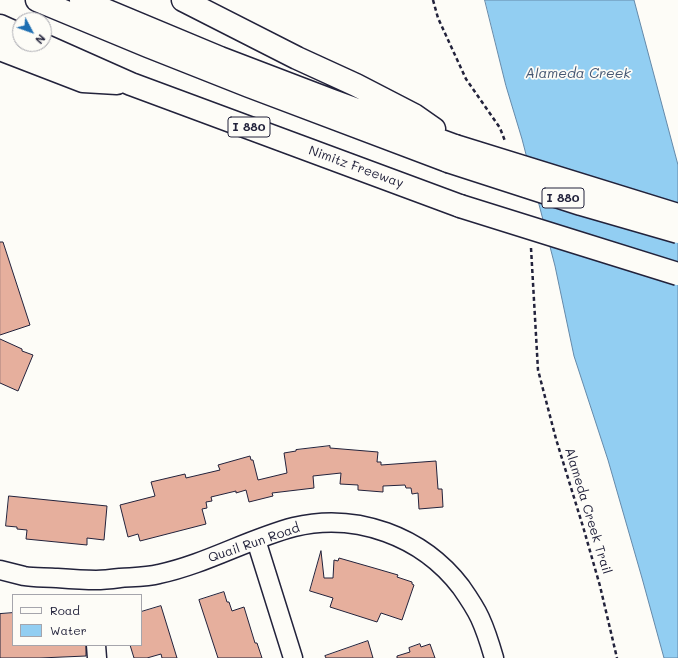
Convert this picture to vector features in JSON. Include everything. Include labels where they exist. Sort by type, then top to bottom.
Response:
[{"type":"highway","name":"I 880","points":[[37,0],[249,86],[452,153],[678,215]]},
{"type":"highway","name":"I 880","points":[[82,0],[220,58],[330,100],[452,153],[582,204],[678,232]]},
{"type":"highway","points":[[183,0],[414,115],[452,153]]},
{"type":"highway","points":[[0,26],[12,31]]},
{"type":"highway","points":[[0,48],[83,81],[131,84]]},
{"type":"highway","name":"Nimitz Freeway","points":[[52,49],[131,84],[460,206],[678,274]]},
{"type":"street","name":"Quail Run Road","points":[[0,570],[25,576],[98,588],[138,577],[182,568],[280,531],[295,527],[310,524],[339,523],[368,527],[387,533],[418,547],[450,574],[465,593],[480,617],[494,658]]},
{"type":"street","points":[[256,540],[293,658]]},
{"type":"street","points":[[96,646],[97,658]]},
{"type":"path","points":[[433,0],[438,18],[466,79]]},
{"type":"path","name":"Alameda Creek Trail","points":[[538,370],[556,439],[600,586],[617,658]]},
{"type":"water","name":"Alameda Creek","points":[[485,0],[634,0],[678,165],[678,658],[664,658],[608,460],[574,356],[555,266],[522,139],[506,86]]},
{"type":"building","points":[[0,242],[3,242],[30,325],[0,335]]},
{"type":"building","points":[[0,339],[33,355],[18,391],[0,383]]},
{"type":"building","points":[[330,446],[330,448],[378,452],[377,462],[381,462],[381,465],[436,461],[438,489],[442,489],[443,507],[419,509],[418,493],[412,494],[411,488],[406,488],[405,485],[383,486],[383,492],[358,490],[358,485],[340,484],[341,473],[313,476],[314,488],[272,493],[273,496],[249,502],[246,490],[211,497],[212,501],[206,502],[207,508],[202,509],[206,524],[140,541],[138,534],[128,537],[120,505],[155,496],[151,482],[185,474],[186,478],[220,470],[218,465],[250,456],[251,460],[253,460],[258,480],[287,473],[284,453]]},
{"type":"building","points":[[9,496],[107,506],[104,540],[87,538],[87,545],[26,539],[27,530],[6,526]]},
{"type":"building","points":[[321,551],[324,578],[333,578],[334,560],[338,561],[339,558],[398,575],[397,577],[412,582],[414,585],[402,620],[381,613],[377,622],[330,607],[333,598],[310,591]]},
{"type":"building","points":[[224,592],[232,611],[244,607],[255,643],[257,643],[262,658],[218,658],[199,600]]},
{"type":"building","points":[[161,606],[177,658],[162,658],[161,654],[147,658],[134,658],[130,646],[142,646],[142,612]]},
{"type":"building","points":[[12,613],[12,646],[86,646],[86,656],[0,658],[0,614]]},
{"type":"building","points":[[368,641],[373,658],[326,658],[325,656]]},
{"type":"building","points":[[420,644],[421,647],[430,644],[435,658],[397,658],[397,656],[410,652],[409,648]]}]
